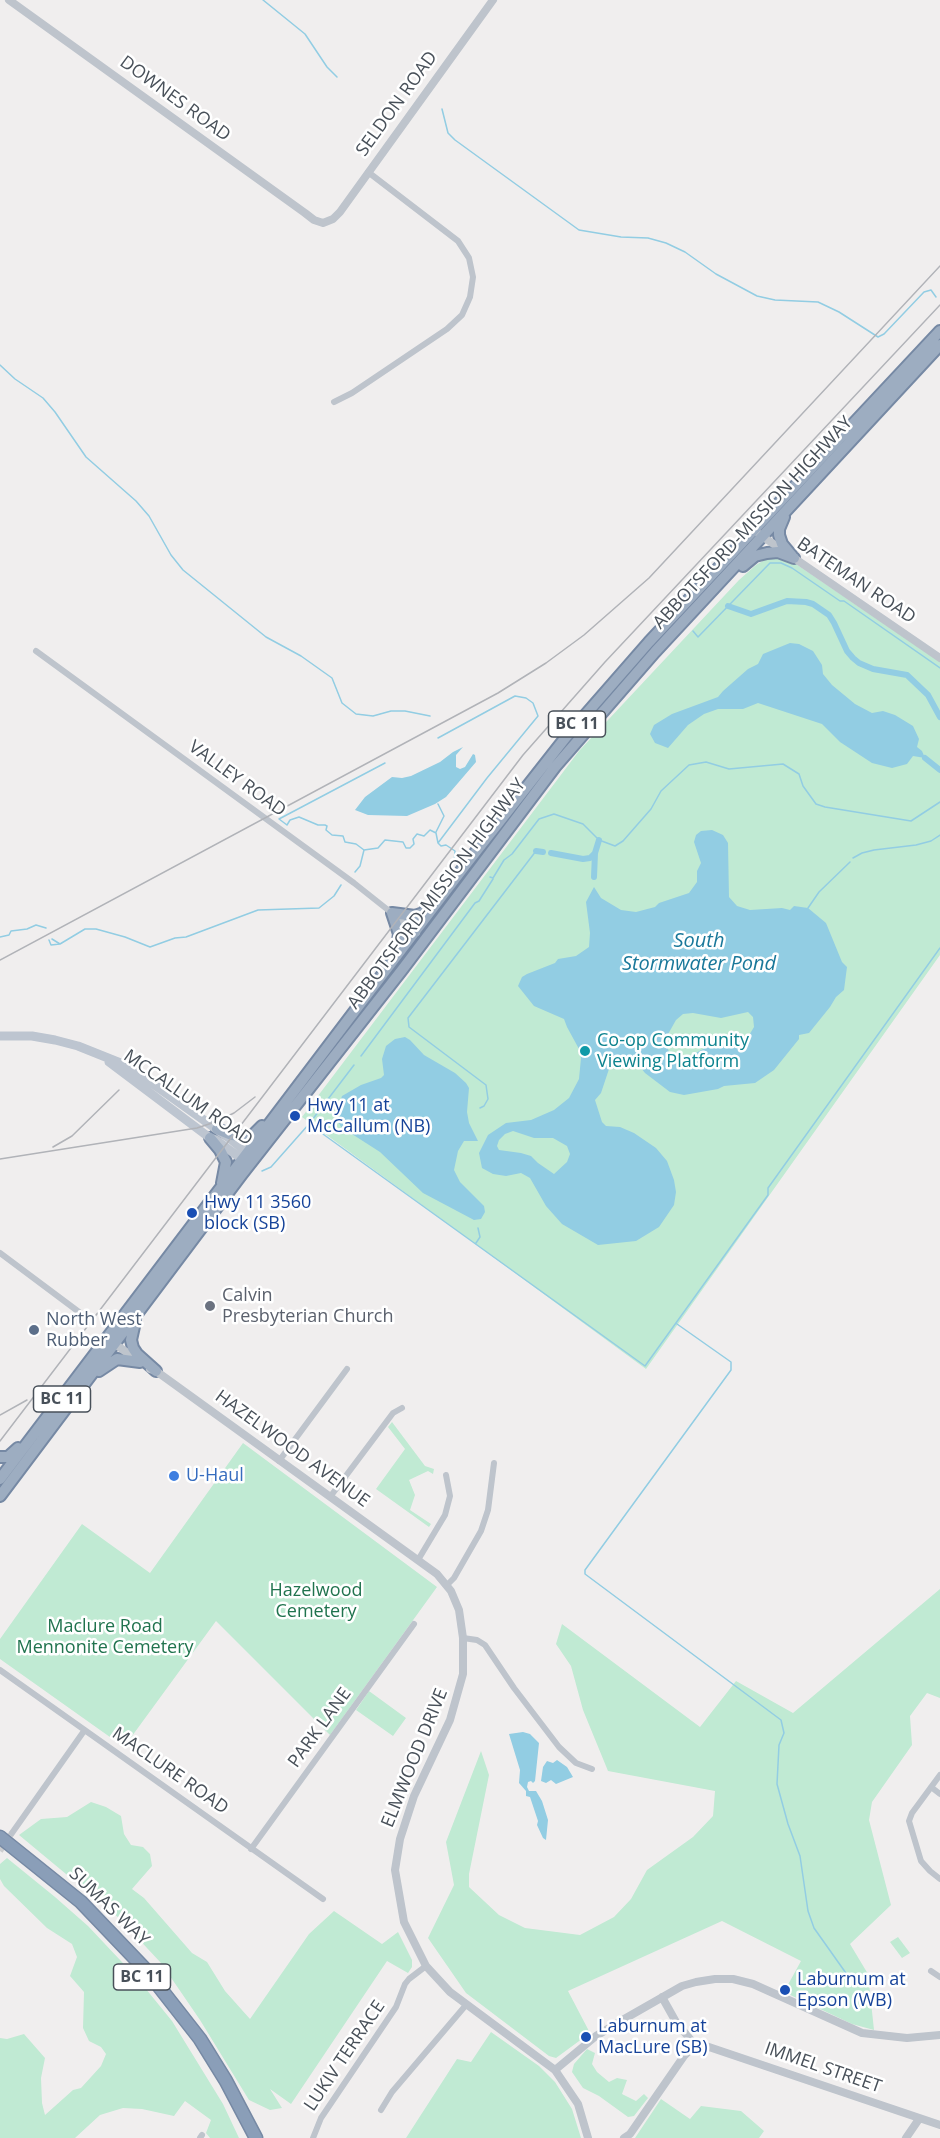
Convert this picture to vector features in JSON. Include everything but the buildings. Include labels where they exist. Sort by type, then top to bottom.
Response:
[{"type":"highway","name":"ABBOTSFORD-MISSION HIGHWAY","points":[[329,1053],[402,970],[555,767],[605,707],[940,331]]},
{"type":"highway","name":"ABBOTSFORD-MISSION HIGHWAY","points":[[0,1479],[138,1314],[248,1158],[329,1053],[467,862],[537,772],[593,705],[758,533],[788,510],[940,345]]},
{"type":"highway","points":[[788,510],[781,522],[779,536],[782,544],[794,558]]},
{"type":"highway","points":[[655,652],[686,624],[749,559],[759,554],[772,552],[794,558]]},
{"type":"highway","points":[[219,1191],[224,1178],[226,1162],[213,1133],[248,1137],[253,1135],[329,1053],[408,951],[417,932],[425,929],[551,764],[605,707]]},
{"type":"highway","points":[[392,913],[411,916],[423,913],[467,862]]},
{"type":"highway","points":[[389,967],[399,939],[398,928],[392,913]]},
{"type":"highway","name":"ABBOTSFORD-MISSION HIGHWAY","points":[[0,1496],[115,1329],[219,1191],[248,1158]]},
{"type":"highway","points":[[138,1314],[132,1336],[133,1348],[156,1371]]},
{"type":"highway","points":[[115,1329],[113,1336],[115,1344]]},
{"type":"highway","points":[[0,1457],[12,1454],[74,1377],[86,1374],[117,1359],[140,1362]]},
{"type":"highway","name":"SUMAS WAY","points":[[6,1835],[81,1902],[146,1970],[200,2039],[258,2138]]},
{"type":"highway","name":"SUMAS WAY","points":[[0,1847],[75,1908],[141,1975],[175,2018],[209,2068],[247,2138]]},
{"type":"main road","name":"MCCALLUM ROAD","points":[[0,1036],[32,1036],[56,1040],[103,1056],[123,1074],[213,1133],[216,1140],[248,1158]]},
{"type":"street","name":"DOWNES ROAD","points":[[9,0],[295,207],[314,220],[323,223]]},
{"type":"street","name":"SELDON ROAD","points":[[323,223],[333,219],[340,212],[493,0]]},
{"type":"street","points":[[334,402],[352,393],[447,329],[462,315],[470,297],[473,277],[469,258],[458,241],[368,172]]},
{"type":"street","name":"BATEMAN ROAD","points":[[758,533],[940,658]]},
{"type":"street","name":"VALLEY ROAD","points":[[36,651],[354,883],[417,932]]},
{"type":"street","points":[[0,1253],[87,1318]]},
{"type":"street","name":"HAZELWOOD AVENUE","points":[[115,1344],[156,1371],[418,1560],[437,1574],[447,1585]]},
{"type":"street","points":[[279,1461],[347,1369]]},
{"type":"street","points":[[330,1497],[393,1413],[402,1408]]},
{"type":"street","points":[[447,1585],[454,1578],[481,1531],[488,1510],[494,1463]]},
{"type":"street","points":[[418,1560],[444,1515],[450,1496],[446,1475]]},
{"type":"street","name":"ELMWOOD DRIVE","points":[[426,1965],[404,1922],[397,1884],[396,1857],[404,1822],[450,1720],[463,1674],[463,1638],[459,1610],[447,1585]]},
{"type":"street","name":"PARK LANE","points":[[251,1849],[414,1624]]},
{"type":"street","points":[[463,1638],[477,1640],[485,1645],[513,1688],[558,1747],[576,1763],[592,1769]]},
{"type":"street","name":"MACLURE ROAD","points":[[0,1670],[323,1899]]},
{"type":"street","points":[[6,1835],[84,1731]]},
{"type":"street","points":[[940,1775],[912,1813],[909,1821],[921,1861],[940,1879]]},
{"type":"street","points":[[931,1787],[940,1794]]},
{"type":"street","points":[[426,1965],[450,1992],[555,2070],[578,2104],[588,2138]]},
{"type":"street","name":"LUKIV TERRACE","points":[[314,2138],[321,2118],[396,2007],[405,1984],[426,1965]]},
{"type":"street","points":[[931,1971],[940,1977]]},
{"type":"street","points":[[555,2070],[596,2036],[662,1997],[696,1982],[715,1979],[733,1979],[760,1986],[862,2033],[907,2038],[940,2035]]},
{"type":"street","points":[[624,2138],[630,2134],[684,2056],[695,2045],[676,2022],[662,1997]]},
{"type":"street","points":[[381,2110],[392,2092],[466,2005]]},
{"type":"street","name":"IMMEL STREET","points":[[695,2045],[706,2046],[940,2125]]},
{"type":"street","points":[[906,2138],[919,2118]]},
{"type":"green space","points":[[771,556],[779,556],[793,562],[940,662],[940,955],[646,1369],[302,1117],[579,751],[739,580]]},
{"type":"green space","points":[[392,1422],[425,1466],[434,1469],[433,1474],[428,1471],[409,1480],[415,1495],[410,1510],[431,1524],[429,1527],[376,1489],[405,1449],[388,1427]]},
{"type":"green space","name":"Hazelwood Cemetery","points":[[243,1443],[437,1587],[330,1735],[216,1621],[124,1747],[0,1659],[0,1639],[82,1524],[150,1573]]},
{"type":"green space","points":[[940,1589],[940,1698],[927,1693],[910,1716],[912,1745],[872,1802],[869,1820],[891,1905],[850,1944],[868,1974],[874,2030],[852,2024],[784,1992],[801,1961],[722,1921],[568,1991],[590,2033],[556,2058],[549,2056],[466,1993],[428,1938],[454,1885],[446,1842],[481,1751],[489,1775],[469,1874],[469,1887],[499,1915],[525,1928],[580,1935],[614,1917],[631,1899],[647,1870],[693,1837],[713,1816],[715,1791],[608,1771],[583,1710],[571,1666],[556,1644],[562,1624],[700,1727],[736,1681],[793,1713]]},
{"type":"green space","points":[[369,1691],[406,1718],[393,1736],[356,1710]]},
{"type":"green space","points":[[91,1802],[106,1807],[121,1816],[124,1834],[131,1845],[143,1847],[150,1854],[152,1866],[132,1889],[144,1898],[192,1953],[207,1962],[225,1991],[250,2019],[309,1934],[334,1911],[382,1944],[398,1932],[412,1960],[412,1967],[408,1973],[387,1961],[291,2104],[270,2089],[282,2108],[270,2110],[249,2100],[200,2020],[161,1963],[119,1918],[19,1835],[41,1819],[67,1817]]},
{"type":"green space","points":[[7,1858],[88,1926],[137,1978],[172,2021],[223,2104],[239,2138],[210,2138],[206,2133],[211,2120],[185,2101],[174,2116],[142,2109],[123,2108],[100,2115],[75,2138],[0,2138],[0,2038],[7,2039],[24,2034],[45,2058],[41,2078],[45,2115],[73,2090],[81,2088],[101,2066],[106,2054],[101,2047],[89,2041],[83,2028],[84,1992],[70,1976],[77,1957],[72,1944],[47,1928],[4,1886],[0,1879],[0,1864]]},
{"type":"green space","points":[[898,1937],[910,1953],[902,1958],[890,1942]]},
{"type":"green space","points":[[491,2032],[539,2066],[555,2082],[572,2109],[581,2138],[406,2138],[457,2059],[471,2062]]},
{"type":"green space","points":[[587,2049],[595,2053],[592,2064],[597,2072],[609,2082],[617,2078],[627,2080],[622,2094],[636,2101],[644,2094],[648,2098],[634,2116],[628,2117],[599,2096],[583,2088],[572,2072],[574,2064]]},
{"type":"green space","points":[[661,2099],[690,2119],[701,2106],[741,2111],[764,2131],[759,2138],[635,2138]]},
{"type":"water","points":[[790,643],[799,644],[813,651],[822,665],[823,674],[832,685],[855,704],[872,713],[883,711],[895,715],[913,726],[919,739],[917,747],[925,758],[913,756],[907,764],[892,768],[872,763],[840,742],[822,724],[758,703],[743,709],[718,709],[704,714],[688,725],[668,748],[655,743],[650,734],[654,725],[672,714],[718,697],[748,669],[758,664],[763,654]]},
{"type":"water","points":[[463,747],[456,755],[456,767],[460,769],[465,767],[473,754],[476,762],[446,797],[435,804],[407,816],[368,815],[355,810],[365,797],[392,777],[411,776],[440,762]]},
{"type":"water","name":"South Stormwater Pond","points":[[712,830],[723,835],[728,843],[729,897],[737,906],[750,910],[782,908],[790,910],[794,906],[808,908],[826,923],[842,962],[847,967],[844,990],[809,1033],[799,1035],[799,1039],[774,1070],[755,1083],[724,1086],[684,1095],[670,1092],[645,1073],[633,1058],[616,1062],[609,1069],[601,1093],[595,1100],[602,1122],[606,1126],[620,1127],[634,1133],[656,1148],[667,1161],[676,1192],[674,1205],[659,1227],[636,1241],[598,1245],[562,1224],[546,1206],[530,1178],[521,1173],[506,1176],[493,1174],[482,1168],[479,1153],[488,1135],[506,1123],[531,1120],[554,1110],[569,1098],[579,1079],[581,1058],[579,1049],[564,1019],[534,1006],[518,986],[522,977],[527,974],[555,963],[558,959],[576,956],[589,947],[590,933],[586,902],[594,887],[601,898],[621,910],[636,912],[689,893],[697,882],[697,871],[701,863],[694,842],[696,835],[701,831]],"holes":[[[748,1012],[753,1017],[754,1027],[745,1042],[711,1045],[684,1059],[675,1059],[670,1055],[666,1043],[667,1036],[676,1020],[683,1014],[693,1013],[721,1018]],[[513,1131],[534,1138],[553,1138],[567,1146],[570,1154],[567,1162],[554,1174],[531,1156],[499,1150],[497,1146],[499,1140],[505,1134]]]},
{"type":"water","points":[[405,1037],[424,1055],[455,1073],[469,1088],[467,1112],[469,1123],[478,1141],[464,1141],[458,1151],[454,1170],[460,1182],[484,1206],[485,1212],[481,1219],[474,1220],[423,1193],[380,1152],[341,1127],[338,1121],[336,1114],[342,1096],[361,1085],[381,1078],[384,1075],[382,1059],[386,1046],[395,1039]]},
{"type":"water","points":[[523,1732],[530,1734],[539,1743],[535,1781],[528,1782],[527,1787],[529,1791],[536,1791],[542,1801],[548,1820],[546,1840],[537,1825],[538,1821],[530,1797],[526,1796],[526,1791],[519,1783],[520,1770],[509,1734]]},
{"type":"water","points":[[557,1760],[567,1767],[573,1777],[556,1784],[551,1780],[546,1783],[541,1781],[543,1767],[547,1761],[553,1763]]},
{"type":"waterway","points":[[263,0],[305,34],[327,67],[337,77]]},
{"type":"waterway","points":[[442,109],[448,133],[455,140],[579,230],[621,237],[648,238],[666,243],[757,296],[775,300],[818,302],[839,312],[878,337],[884,334],[924,292],[931,290],[936,297]]},
{"type":"waterway","points":[[0,365],[15,379],[43,398],[86,457],[136,501],[149,516],[171,555],[183,570],[266,637],[301,656],[332,678],[342,703],[356,714],[373,716],[391,711],[405,711],[430,716]]},
{"type":"waterway","points":[[693,631],[698,637],[770,563],[781,563],[840,601],[844,601],[940,668]]},
{"type":"waterway","points":[[728,606],[751,614],[787,601],[813,604],[829,615],[847,651],[853,658],[873,669],[907,675],[928,695],[940,717]]},
{"type":"waterway","points":[[438,738],[515,696],[526,698],[533,703],[538,716],[438,843]]},
{"type":"waterway","points":[[925,758],[940,770]]},
{"type":"waterway","points":[[490,877],[493,878],[504,860],[512,854],[539,819],[554,814],[583,824],[599,840],[615,846],[623,841],[651,809],[661,791],[689,765],[706,762],[729,769],[783,764],[799,774],[803,786],[816,804],[825,807],[911,821],[940,802]]},
{"type":"waterway","points":[[364,850],[356,844],[345,842],[343,836],[332,835],[326,830],[325,825],[318,825],[299,817],[290,820],[287,825],[279,819],[385,763]]},
{"type":"waterway","points":[[436,832],[444,816],[438,804]]},
{"type":"waterway","points":[[355,872],[360,866],[364,850],[378,848],[385,840],[403,842],[406,848],[410,848],[417,834],[424,836],[430,830],[436,833],[441,846],[446,845],[455,851],[454,863]]},
{"type":"waterway","points":[[853,858],[874,850],[916,845],[931,841],[940,835]]},
{"type":"waterway","points":[[551,853],[583,859],[590,858],[595,853],[599,840]]},
{"type":"waterway","points":[[480,1108],[488,1099],[486,1085],[409,1027],[408,1018],[536,851]]},
{"type":"waterway","points":[[536,851],[543,852]]},
{"type":"waterway","points":[[594,877],[595,853]]},
{"type":"waterway","points":[[808,908],[819,892],[850,862]]},
{"type":"waterway","points":[[361,1056],[475,903],[479,901],[493,879]]},
{"type":"waterway","points":[[52,939],[60,944],[85,929],[96,929],[150,947],[175,938],[186,937],[258,910],[319,908],[334,896],[341,885]]},
{"type":"waterway","points":[[0,937],[9,935],[11,931],[36,925],[46,928]]},
{"type":"waterway","points":[[49,940],[51,945],[60,944]]},
{"type":"waterway","points":[[309,1124],[645,1366],[768,1195],[768,1188],[940,948]]},
{"type":"waterway","points":[[262,1171],[271,1167],[309,1124],[354,1065]]},
{"type":"waterway","points":[[476,1243],[480,1237],[478,1228]]},
{"type":"waterway","points":[[677,1324],[731,1362],[731,1370],[585,1570],[585,1574],[781,1720],[784,1733],[779,1745],[777,1784],[800,1856],[808,1911],[814,1928],[848,1976]]},
{"type":"tunnel","points":[[0,1851],[12,1833]]},
{"type":"railway","points":[[0,960],[498,693],[546,663],[584,635],[649,578],[940,266]]},
{"type":"railway","points":[[0,1441],[523,755],[605,662],[940,305]]},
{"type":"railway","points":[[53,1147],[72,1136],[119,1090]]},
{"type":"railway","points":[[0,1159],[197,1128],[234,1113],[255,1097]]},
{"type":"railway","points":[[0,1415],[27,1400]]},
{"type":"place","name":"Co-op Community Viewing Platform","points":[[585,1051]]},
{"type":"place","name":"Hwy 11 at McCallum (NB)","points":[[295,1116]]},
{"type":"place","name":"Hwy 11 3560 block (SB)","points":[[192,1213]]},
{"type":"place","name":"Calvin Presbyterian Church","points":[[210,1306]]},
{"type":"place","name":"North West Rubber","points":[[34,1330]]},
{"type":"place","name":"U-Haul","points":[[174,1476]]},
{"type":"place","name":"Laburnum at Epson (WB)","points":[[785,1990]]},
{"type":"place","name":"Laburnum at MacLure (SB)","points":[[586,2037]]},
{"type":"park label","name":"Maclure Road Mennonite Cemetery","points":[[105,1637]]}]
